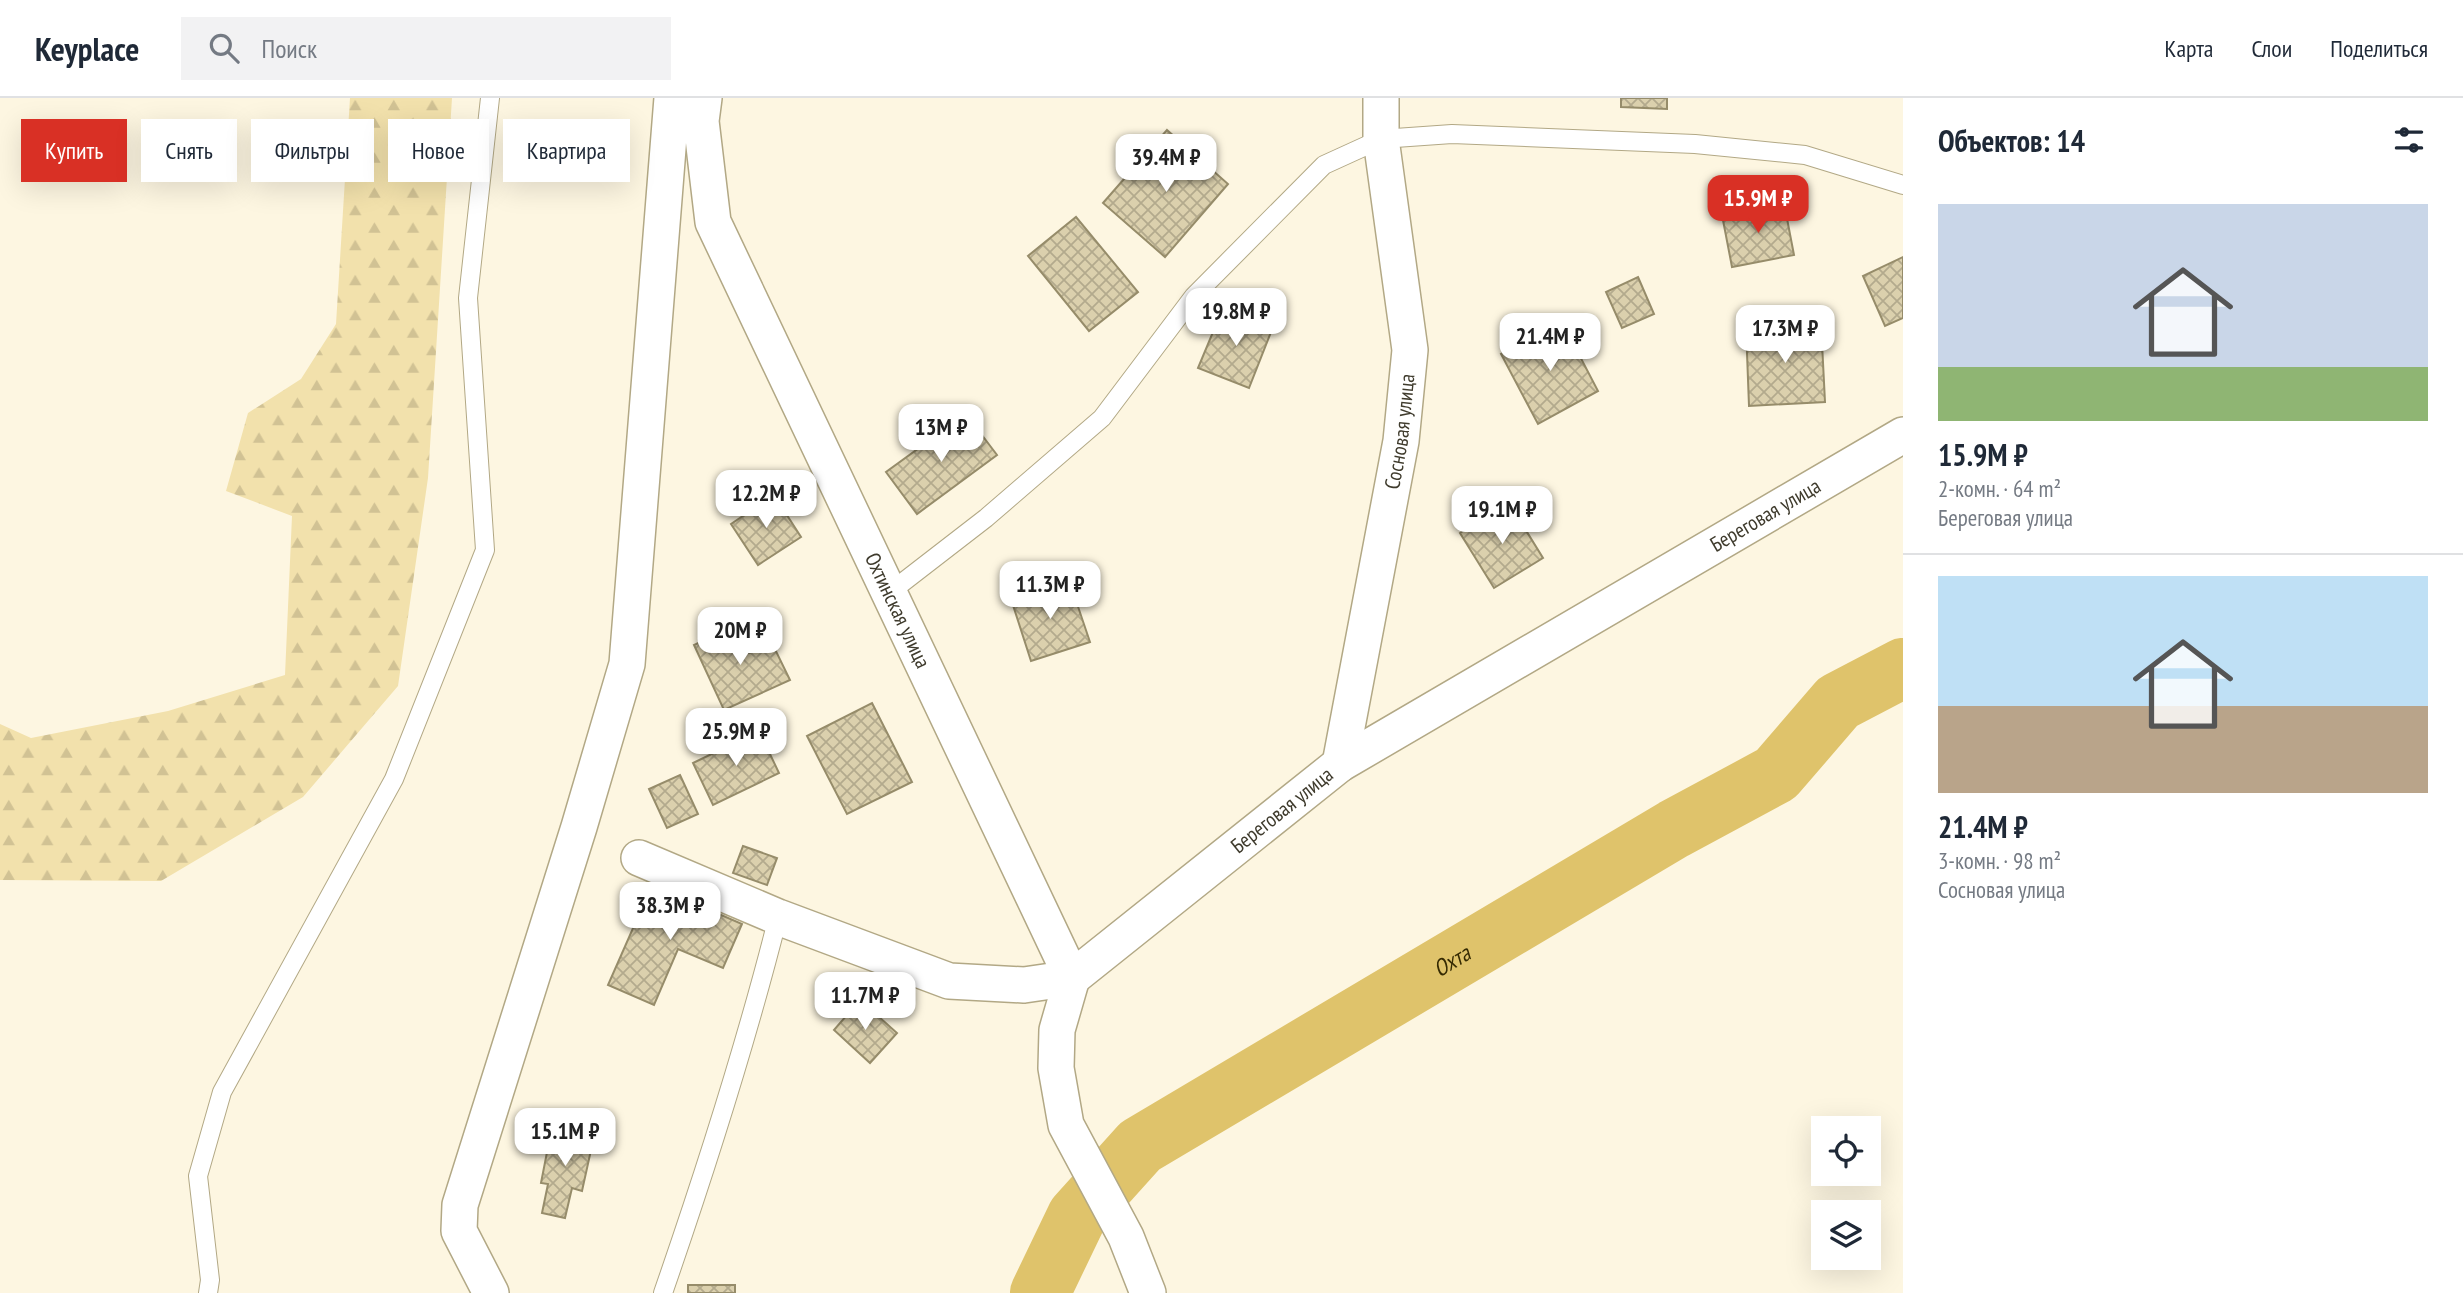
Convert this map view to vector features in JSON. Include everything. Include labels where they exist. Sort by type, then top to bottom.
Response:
[{"type":"street","points":[[491,1293],[459,1231],[460,1205],[579,827],[627,664],[672,98]]},
{"type":"street","name":"Охтинская улица","points":[[704,98],[701,121],[713,222],[1072,978]]},
{"type":"street","name":"Сосновая улица","points":[[1340,764],[1401,441],[1410,350],[1381,139],[1381,98]]},
{"type":"street","name":"Береговая улица","points":[[1072,978],[1340,764],[1903,435]]},
{"type":"street","points":[[639,858],[778,917],[949,981],[1024,985],[1072,978],[1057,1030],[1056,1068],[1066,1125],[1126,1237],[1148,1293]]},
{"type":"lane","points":[[208,1293],[210,1280],[198,1177],[222,1092],[394,779],[485,550],[468,298],[490,98]]},
{"type":"lane","points":[[889,593],[986,518],[1102,418],[1194,296],[1324,165],[1381,139],[1452,134],[1695,144],[1805,155],[1903,185]]},
{"type":"lane","points":[[663,1293],[695,1201],[758,998],[778,917]]},
{"type":"green space","points":[[350,98],[452,98],[451,119],[388,119],[388,182],[447,182],[428,478],[398,686],[303,797],[161,881],[0,880],[0,724],[31,738],[168,711],[285,675],[292,516],[226,491],[248,413],[301,379],[336,324],[345,182],[374,182],[374,119],[349,119]]},
{"type":"building","points":[[1621,98],[1667,98],[1667,109],[1621,107]]},
{"type":"building","points":[[1167,130],[1228,184],[1165,257],[1103,203]]},
{"type":"building","points":[[1784,203],[1794,255],[1732,267],[1722,215]]},
{"type":"building","points":[[1076,217],[1138,292],[1089,331],[1028,256]]},
{"type":"building","points":[[1903,257],[1903,318],[1885,326],[1863,276]]},
{"type":"building","points":[[1638,277],[1654,314],[1622,328],[1606,292]]},
{"type":"building","points":[[1223,308],[1273,327],[1249,388],[1198,368]]},
{"type":"building","points":[[1562,322],[1598,391],[1538,424],[1501,354]]},
{"type":"building","points":[[1821,323],[1825,402],[1749,406],[1746,327]]},
{"type":"building","points":[[966,414],[997,455],[917,514],[886,472]]},
{"type":"building","points":[[774,495],[801,537],[758,565],[731,524]]},
{"type":"building","points":[[1509,503],[1543,558],[1494,588],[1460,533]]},
{"type":"building","points":[[1069,580],[1090,642],[1031,661],[1011,599]]},
{"type":"building","points":[[737,625],[749,653],[772,643],[790,680],[724,710],[694,645]]},
{"type":"building","points":[[872,703],[912,782],[847,814],[807,736]]},
{"type":"building","points":[[759,731],[779,773],[713,805],[693,763]]},
{"type":"building","points":[[680,775],[698,814],[667,828],[649,789]]},
{"type":"building","points":[[743,846],[777,858],[767,885],[733,873]]},
{"type":"building","points":[[652,885],[742,924],[723,968],[678,949],[654,1005],[608,985]]},
{"type":"building","points":[[860,1000],[897,1033],[870,1063],[834,1030]]},
{"type":"building","points":[[563,1118],[586,1123],[581,1148],[591,1150],[582,1191],[572,1188],[565,1218],[542,1213],[548,1184],[541,1183],[549,1142],[558,1144]]},
{"type":"building","points":[[688,1285],[735,1285],[735,1293],[688,1293]]},
{"type":"waterway","name":"Охта","points":[[1040,1293],[1077,1216],[1140,1146],[1674,829],[1776,774],[1838,702],[1903,668]]}]
